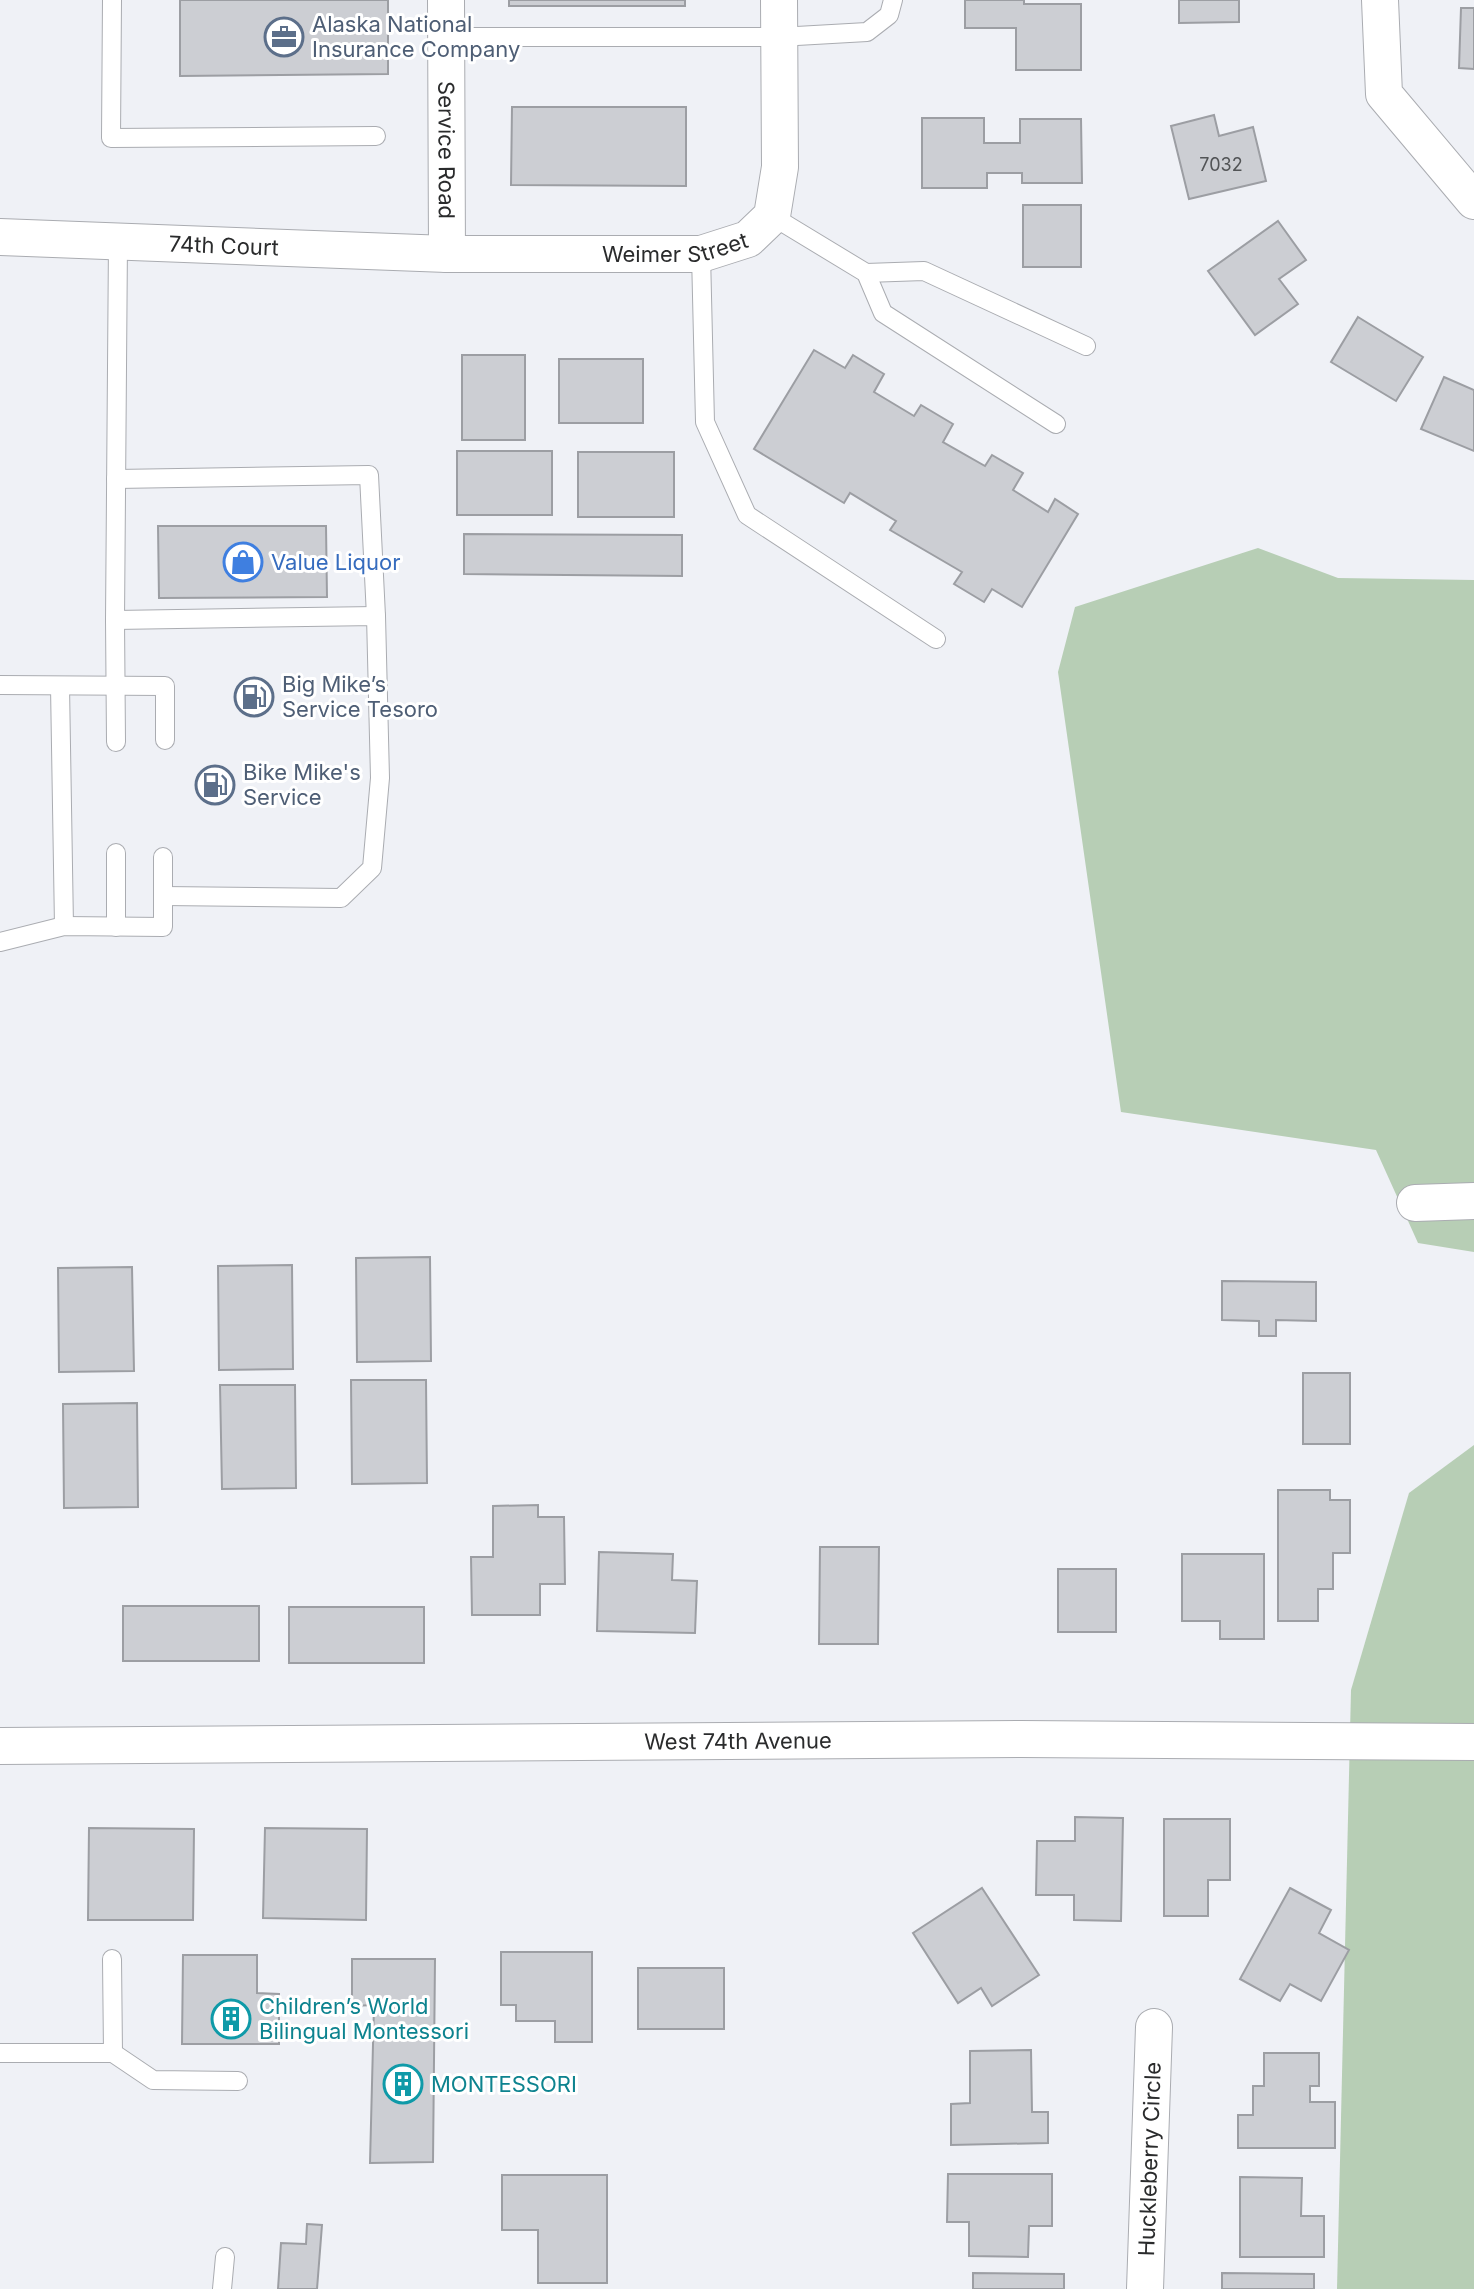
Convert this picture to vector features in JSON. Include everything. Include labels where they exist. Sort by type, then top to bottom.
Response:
[{"type":"street","name":"Service Road","points":[[446,0],[447,254]]},
{"type":"street","name":"Weimer Street","points":[[447,254],[701,254],[748,239],[772,216],[780,167],[779,0]]},
{"type":"street","points":[[1380,0],[1384,94],[1474,201]]},
{"type":"street","name":"74th Court","points":[[0,237],[447,254]]},
{"type":"street","points":[[1415,1203],[1474,1201]]},
{"type":"street","name":"West 74th Avenue","points":[[0,1746],[1021,1739],[1474,1742]]},
{"type":"street","name":"Huckleberry Circle","points":[[1145,2289],[1154,2027]]},
{"type":"lane","points":[[112,0],[111,138],[376,136]]},
{"type":"lane","points":[[446,37],[779,37],[867,32],[889,15],[893,0]]},
{"type":"lane","points":[[772,216],[866,273],[924,271],[1086,346]]},
{"type":"lane","points":[[116,742],[118,241]]},
{"type":"lane","points":[[701,254],[705,422],[747,515],[936,639]]},
{"type":"lane","points":[[866,273],[883,313],[1056,424]]},
{"type":"lane","points":[[116,479],[369,475],[380,778],[372,868],[341,898],[163,896]]},
{"type":"lane","points":[[115,620],[376,616]]},
{"type":"lane","points":[[0,685],[165,686],[165,740]]},
{"type":"lane","points":[[60,686],[64,926]]},
{"type":"lane","points":[[116,853],[116,927]]},
{"type":"lane","points":[[0,942],[64,926],[163,927],[163,857]]},
{"type":"lane","points":[[112,1959],[113,2053]]},
{"type":"lane","points":[[0,2053],[113,2053],[153,2080],[238,2081]]},
{"type":"lane","points":[[222,2289],[225,2257]]},
{"type":"green space","points":[[1258,548],[1338,578],[1474,580],[1474,1252],[1418,1243],[1376,1150],[1121,1112],[1058,672],[1075,607]]},
{"type":"green space","points":[[1474,1445],[1474,2289],[1337,2289],[1351,1690],[1409,1493]]},
{"type":"building","name":"Alaska National Insurance Company","points":[[180,0],[388,0],[388,74],[180,76]]},
{"type":"building","points":[[509,0],[685,0],[685,6],[509,6]]},
{"type":"building","points":[[965,0],[1081,4],[1081,70],[1016,70],[1016,28],[965,28]]},
{"type":"building","points":[[1179,0],[1239,0],[1239,22],[1179,23]]},
{"type":"building","points":[[1461,8],[1474,8],[1474,69],[1459,68]]},
{"type":"building","points":[[512,107],[686,107],[686,186],[511,185]]},
{"type":"building","points":[[1214,115],[1219,136],[1253,127],[1266,181],[1189,199],[1171,126]]},
{"type":"building","points":[[922,118],[984,118],[984,143],[1020,143],[1020,119],[1081,119],[1082,183],[1022,183],[1022,173],[987,173],[987,188],[922,188]]},
{"type":"building","points":[[1023,205],[1081,205],[1081,267],[1023,267]]},
{"type":"building","points":[[1278,221],[1306,260],[1279,279],[1298,304],[1255,335],[1208,271]]},
{"type":"building","points":[[1358,317],[1423,357],[1396,401],[1331,362]]},
{"type":"building","points":[[814,350],[845,368],[853,355],[884,374],[874,392],[914,416],[921,405],[953,424],[943,442],[985,466],[992,455],[1023,473],[1013,490],[1048,512],[1055,499],[1078,514],[1022,607],[992,589],[984,602],[954,584],[962,572],[890,530],[896,521],[850,493],[844,503],[754,449]]},
{"type":"building","points":[[462,355],[525,355],[525,440],[462,440]]},
{"type":"building","points":[[559,359],[643,359],[643,423],[559,423]]},
{"type":"building","points":[[1444,377],[1474,390],[1474,451],[1421,429]]},
{"type":"building","points":[[457,451],[552,451],[552,515],[457,515]]},
{"type":"building","points":[[578,452],[674,452],[674,517],[578,517]]},
{"type":"building","name":"Value Liquor","points":[[158,526],[326,526],[327,597],[159,598]]},
{"type":"building","points":[[464,534],[682,535],[682,576],[464,574]]},
{"type":"building","points":[[430,1257],[431,1361],[357,1362],[356,1258]]},
{"type":"building","points":[[292,1265],[293,1369],[219,1370],[218,1266]]},
{"type":"building","points":[[132,1267],[134,1371],[59,1372],[58,1268]]},
{"type":"building","points":[[1222,1281],[1316,1282],[1316,1321],[1276,1320],[1276,1336],[1259,1336],[1259,1321],[1222,1320]]},
{"type":"building","points":[[1303,1373],[1350,1373],[1350,1444],[1303,1444]]},
{"type":"building","points":[[351,1380],[426,1380],[427,1483],[352,1484]]},
{"type":"building","points":[[220,1385],[295,1385],[296,1488],[222,1489]]},
{"type":"building","points":[[137,1403],[138,1507],[64,1508],[63,1404]]},
{"type":"building","points":[[1278,1490],[1330,1490],[1330,1500],[1350,1500],[1350,1553],[1333,1553],[1333,1589],[1318,1589],[1318,1621],[1278,1621]]},
{"type":"building","points":[[538,1505],[538,1517],[564,1517],[565,1584],[540,1584],[540,1615],[472,1615],[471,1557],[493,1557],[493,1506]]},
{"type":"building","points":[[820,1547],[879,1547],[878,1644],[819,1644]]},
{"type":"building","points":[[599,1552],[673,1554],[672,1580],[697,1581],[695,1633],[597,1631]]},
{"type":"building","points":[[1182,1554],[1264,1554],[1264,1639],[1220,1639],[1220,1621],[1182,1621]]},
{"type":"building","points":[[1058,1569],[1116,1569],[1116,1632],[1058,1632]]},
{"type":"building","points":[[123,1606],[259,1606],[259,1661],[123,1661]]},
{"type":"building","points":[[289,1607],[424,1607],[424,1663],[289,1663]]},
{"type":"building","points":[[1075,1817],[1123,1818],[1121,1921],[1074,1920],[1074,1895],[1036,1895],[1037,1841],[1075,1841]]},
{"type":"building","points":[[1164,1819],[1230,1819],[1230,1880],[1208,1880],[1208,1916],[1164,1916]]},
{"type":"building","points":[[89,1828],[194,1829],[193,1920],[88,1920]]},
{"type":"building","points":[[265,1828],[367,1829],[366,1920],[263,1918]]},
{"type":"building","points":[[982,1888],[1039,1975],[992,2006],[981,1988],[958,2003],[913,1933]]},
{"type":"building","points":[[1290,1888],[1331,1910],[1319,1933],[1349,1950],[1321,2001],[1290,1984],[1280,2001],[1240,1979]]},
{"type":"building","points":[[501,1952],[592,1952],[592,2042],[555,2042],[555,2021],[516,2021],[516,2005],[501,2005]]},
{"type":"building","name":"Children’s World Bilingual Montessori","points":[[183,1955],[257,1955],[257,1993],[279,1994],[279,2044],[182,2044]]},
{"type":"building","name":"MONTESSORI","points":[[352,1959],[435,1959],[433,2162],[370,2163],[374,2005],[352,2006]]},
{"type":"building","points":[[638,1968],[724,1968],[724,2029],[638,2029]]},
{"type":"building","points":[[1031,2050],[1032,2112],[1048,2112],[1048,2143],[951,2145],[951,2104],[970,2103],[970,2051]]},
{"type":"building","points":[[1264,2053],[1319,2053],[1319,2086],[1310,2086],[1310,2102],[1335,2102],[1335,2148],[1238,2148],[1238,2115],[1253,2115],[1253,2086],[1264,2086]]},
{"type":"building","points":[[948,2174],[1052,2174],[1052,2226],[1029,2226],[1028,2257],[969,2256],[969,2222],[947,2222]]},
{"type":"building","points":[[502,2175],[607,2175],[607,2283],[538,2283],[538,2230],[502,2230]]},
{"type":"building","points":[[1240,2177],[1302,2178],[1301,2216],[1324,2216],[1324,2257],[1240,2257]]},
{"type":"building","points":[[307,2224],[322,2225],[317,2289],[278,2289],[281,2243],[306,2244]]},
{"type":"building","points":[[973,2273],[1064,2274],[1064,2289],[973,2289]]},
{"type":"building","points":[[1222,2273],[1314,2274],[1314,2289],[1222,2289]]},
{"type":"place","name":"Alaska National Insurance Company","points":[[284,37]]},
{"type":"place","name":"Value Liquor","points":[[243,562]]},
{"type":"place","name":"Big Mike’s Service Tesoro","points":[[254,697]]},
{"type":"place","name":"Bike Mike's Service","points":[[215,785]]},
{"type":"place","name":"Children’s World Bilingual Montessori","points":[[231,2019]]},
{"type":"place","name":"MONTESSORI","points":[[403,2084]]}]
